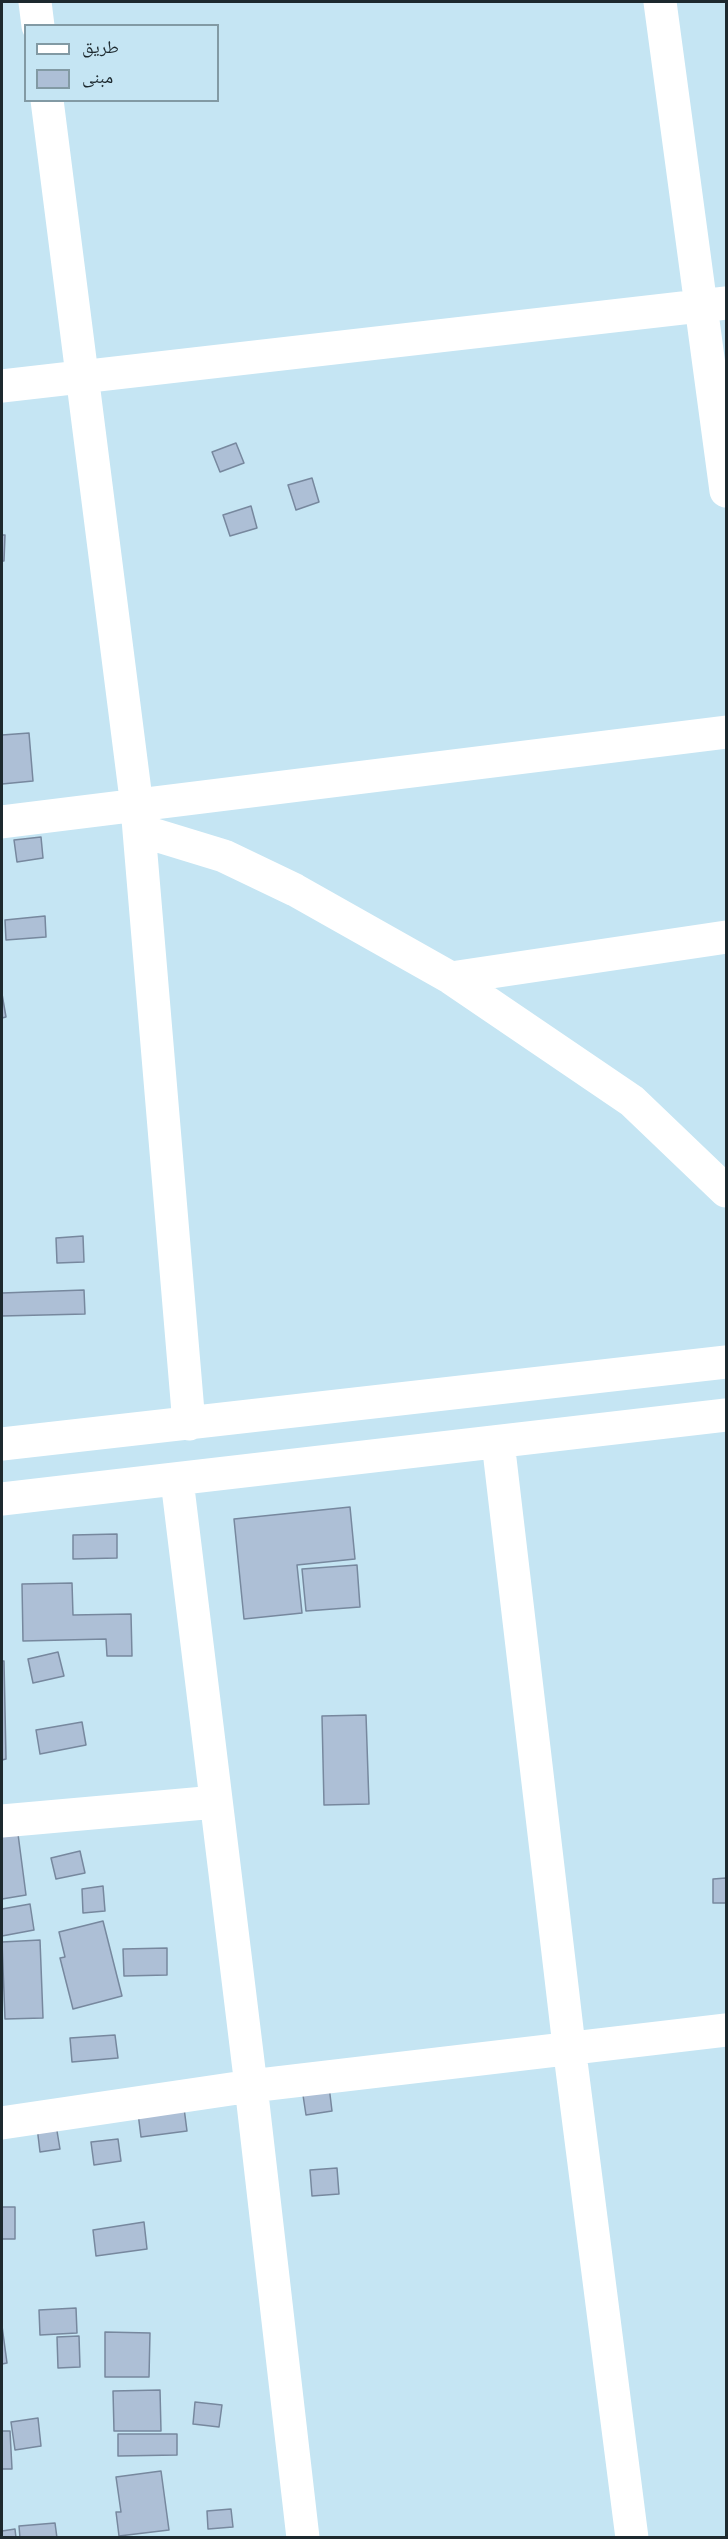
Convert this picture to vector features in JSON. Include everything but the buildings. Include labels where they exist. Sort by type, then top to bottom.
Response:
[{"type":"street","points":[[35,2],[38,24]]},
{"type":"street","points":[[660,2],[714,304],[726,491]]},
{"type":"street","points":[[47,102],[138,818],[189,1424]]},
{"type":"street","points":[[2,386],[714,304]]},
{"type":"street","points":[[2,822],[138,818],[726,732]]},
{"type":"street","points":[[138,818],[295,890],[452,978],[632,1101],[726,1191]]},
{"type":"street","points":[[452,978],[726,937]]},
{"type":"street","points":[[2,1444],[726,1362]]},
{"type":"street","points":[[2,1499],[726,1415]]},
{"type":"street","points":[[498,1442],[569,2046],[632,2538]]},
{"type":"street","points":[[177,1480],[251,2086],[303,2538]]},
{"type":"street","points":[[2,1821],[216,1802]]},
{"type":"street","points":[[2,2123],[251,2086],[569,2046],[726,2030]]}]
